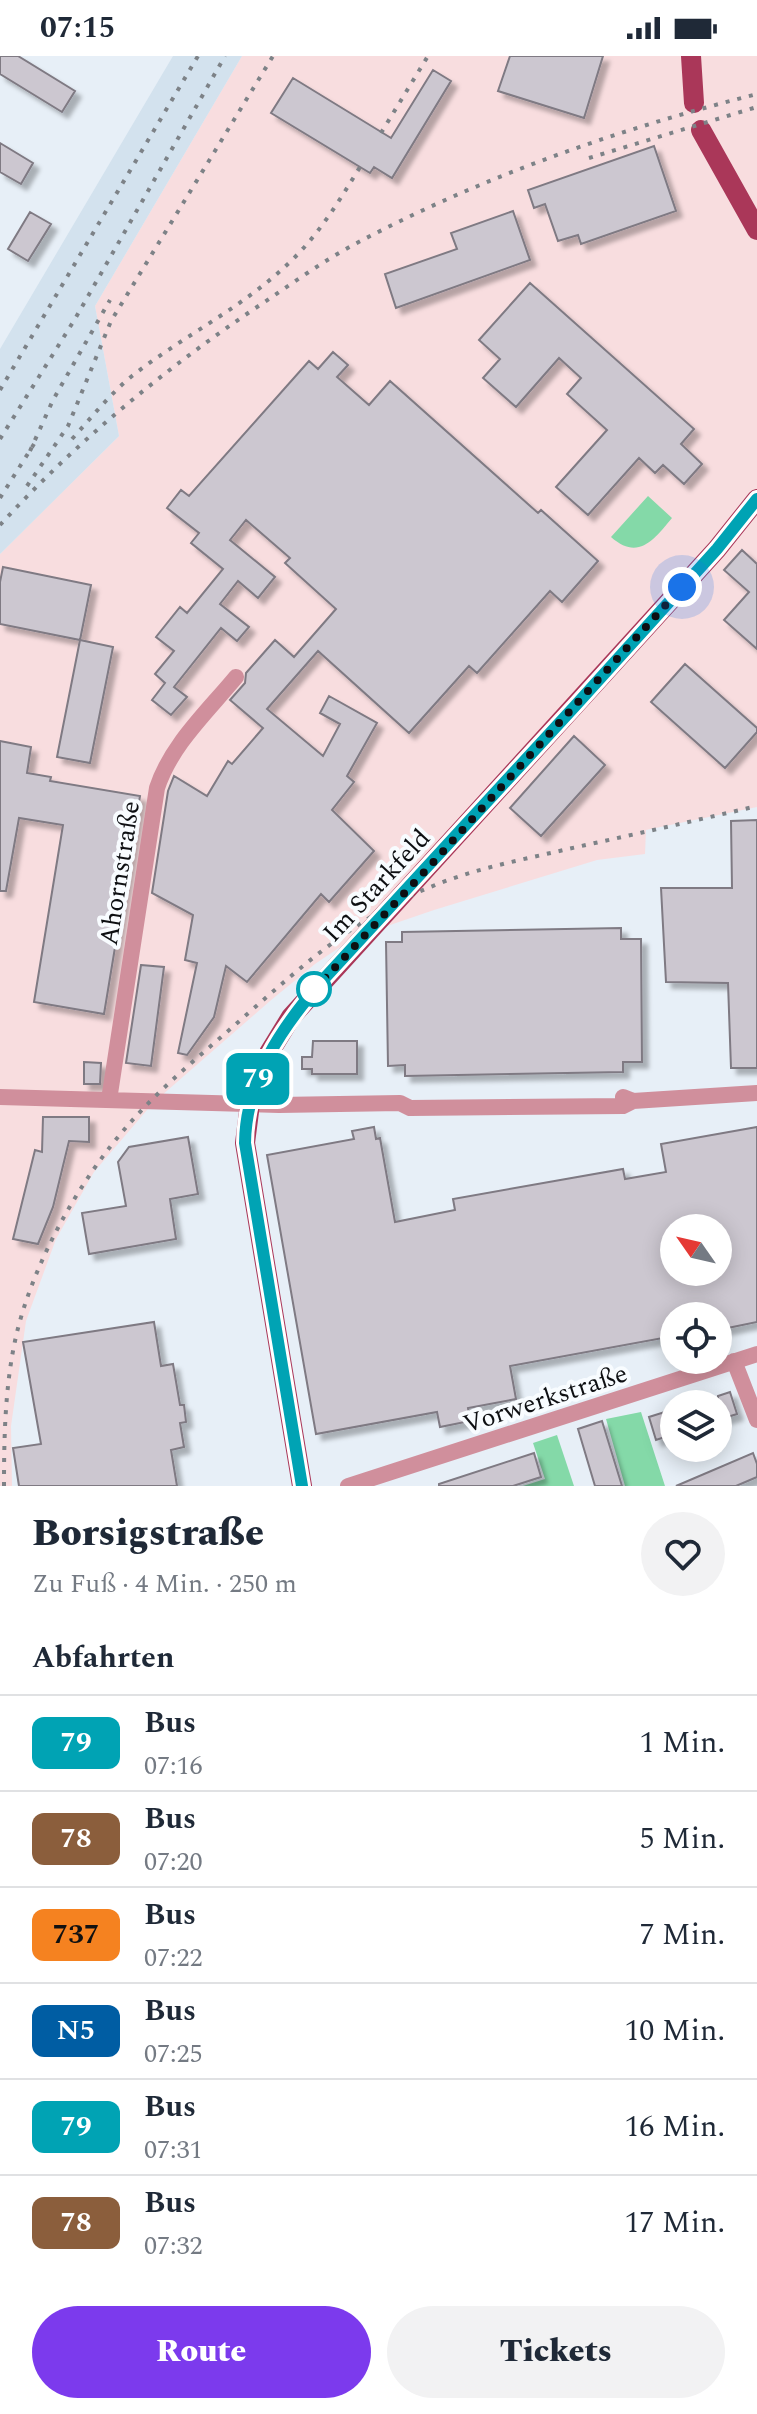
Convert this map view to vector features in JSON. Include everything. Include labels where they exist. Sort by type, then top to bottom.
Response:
[{"type":"main road","points":[[691,56],[694,103]]},
{"type":"main road","points":[[701,130],[757,230]]},
{"type":"main road","name":"Im Starkfeld","points":[[302,1486],[246,1154],[245,1130],[250,1104],[277,1038],[310,994],[637,638],[757,499]]},
{"type":"street","name":"Ahornstraße","points":[[109,1100],[157,788],[172,754],[236,677]]},
{"type":"street","points":[[0,1097],[250,1104],[400,1103],[410,1108],[623,1106],[633,1101],[757,1093]]},
{"type":"street","name":"Vorwerkstraße","points":[[348,1486],[757,1354]]},
{"type":"street","points":[[734,1361],[757,1420]]},
{"type":"shaded area","points":[[173,56],[242,56],[95,306],[119,436],[0,554],[0,349]]},
{"type":"shaded area","points":[[242,56],[757,56],[757,807],[646,830],[645,854],[597,860],[355,937],[315,964],[153,1103],[94,1172],[56,1239],[26,1321],[11,1426],[12,1486],[0,1486],[0,554],[119,436],[95,306]]},
{"type":"green space","points":[[648,496],[672,518],[659,534],[637,547],[621,544],[611,537]]},
{"type":"green space","points":[[641,1412],[665,1486],[625,1486],[606,1419]]},
{"type":"green space","points":[[557,1435],[574,1486],[523,1486],[545,1479],[533,1443]]},
{"type":"building","points":[[0,56],[18,56],[75,91],[62,112],[0,74]]},
{"type":"building","points":[[510,56],[603,56],[584,118],[498,91]]},
{"type":"building","points":[[433,70],[451,81],[392,178],[374,167],[370,173],[271,113],[293,78],[391,138]]},
{"type":"building","points":[[0,143],[33,163],[21,184],[0,172]]},
{"type":"building","points":[[654,146],[676,211],[581,244],[578,235],[558,241],[545,204],[534,208],[528,190]]},
{"type":"building","points":[[513,211],[530,260],[396,308],[385,274],[457,249],[451,233]]},
{"type":"building","points":[[30,212],[51,224],[28,261],[8,249]]},
{"type":"building","points":[[530,283],[694,429],[681,444],[702,464],[684,484],[663,465],[655,473],[639,458],[588,515],[556,487],[607,430],[567,394],[581,378],[559,358],[516,407],[483,378],[500,359],[479,340]]},
{"type":"building","points":[[333,352],[348,365],[337,377],[369,405],[390,381],[538,513],[541,510],[598,561],[562,602],[550,591],[477,673],[469,666],[409,733],[318,651],[267,709],[323,756],[340,724],[320,713],[329,696],[377,723],[347,776],[354,782],[332,810],[374,851],[329,902],[321,894],[247,982],[226,966],[214,1017],[187,1055],[178,1053],[197,963],[185,960],[193,915],[152,893],[168,791],[174,776],[207,796],[228,761],[232,764],[263,728],[230,700],[245,683],[246,673],[275,640],[294,657],[336,609],[285,563],[290,558],[246,520],[230,540],[275,577],[258,598],[238,581],[220,604],[249,627],[237,641],[221,628],[174,687],[187,697],[171,715],[152,700],[165,683],[155,674],[174,651],[156,637],[180,607],[187,613],[223,569],[191,543],[199,533],[167,508],[181,490],[189,496],[309,361],[318,369]]},
{"type":"building","points":[[742,550],[757,564],[757,649],[724,620],[749,592],[724,570]]},
{"type":"building","points":[[3,567],[91,585],[80,640],[0,624]]},
{"type":"building","points":[[80,640],[113,647],[90,763],[57,757]]},
{"type":"building","points":[[685,664],[757,728],[757,732],[725,768],[651,702]]},
{"type":"building","points":[[574,736],[605,765],[541,836],[510,808]]},
{"type":"building","points":[[0,741],[31,747],[27,773],[51,777],[50,781],[140,796],[104,1014],[34,1002],[63,825],[19,818],[6,891],[0,891]]},
{"type":"building","points":[[757,820],[757,1068],[731,1068],[728,983],[666,982],[661,888],[732,888],[731,821]]},
{"type":"building","points":[[621,928],[621,939],[641,939],[642,1062],[623,1062],[623,1072],[405,1076],[405,1065],[388,1066],[386,942],[402,942],[402,932]]},
{"type":"building","points":[[141,965],[164,967],[151,1066],[126,1063]]},
{"type":"building","points":[[313,1041],[357,1041],[357,1074],[312,1074],[312,1069],[302,1069],[302,1057],[312,1057]]},
{"type":"building","points":[[84,1062],[101,1063],[100,1084],[84,1084]]},
{"type":"building","points":[[43,1117],[89,1117],[89,1142],[69,1141],[53,1207],[38,1244],[13,1239],[35,1150],[42,1152]]},
{"type":"building","points":[[374,1127],[376,1139],[380,1138],[395,1222],[455,1210],[453,1199],[623,1169],[625,1179],[666,1172],[661,1144],[757,1127],[757,1322],[732,1327],[732,1302],[660,1302],[660,1339],[510,1366],[516,1399],[468,1408],[470,1421],[440,1427],[437,1412],[316,1434],[267,1155],[354,1139],[352,1131]]},
{"type":"building","points":[[188,1137],[198,1194],[170,1199],[176,1239],[89,1254],[82,1213],[126,1206],[118,1162],[129,1147]]},
{"type":"building","points":[[154,1322],[161,1366],[173,1364],[180,1405],[184,1405],[186,1422],[180,1423],[184,1447],[171,1450],[177,1486],[19,1486],[13,1448],[41,1444],[23,1342]]},
{"type":"building","points":[[732,1398],[737,1414],[732,1416]]},
{"type":"building","points":[[660,1413],[660,1439],[656,1440],[649,1417]]},
{"type":"building","points":[[602,1421],[622,1486],[595,1486],[578,1429]]},
{"type":"building","points":[[534,1453],[541,1477],[513,1486],[439,1486],[439,1484]]},
{"type":"building","points":[[753,1453],[757,1477],[736,1486],[676,1486]]},
{"type":"railway","points":[[0,390],[198,56]]},
{"type":"railway","points":[[0,439],[75,319],[225,56]]},
{"type":"railway","points":[[27,486],[68,426],[111,321],[273,56]]},
{"type":"railway","points":[[381,133],[428,56]]},
{"type":"railway","points":[[0,525],[60,463],[158,379],[227,327],[343,251],[501,176],[602,139],[757,94]]},
{"type":"railway","points":[[589,158],[757,107]]},
{"type":"railway","points":[[72,439],[132,376],[273,278],[320,228],[360,167]]},
{"type":"railway","points":[[30,451],[53,400],[110,300]]},
{"type":"railway","points":[[0,498],[34,444]]},
{"type":"railway","points":[[4,1486],[6,1413],[15,1341],[22,1312],[45,1254],[75,1197],[111,1146],[143,1109],[186,1068],[331,944],[402,900],[462,875],[757,806]]},
{"type":"bus line","name":"79","points":[[302,1486],[245,1143],[250,1104],[269,1053],[291,1017],[322,981],[717,549],[757,499]]},
{"type":"route","points":[[314,989],[310,994],[682,587]]}]
